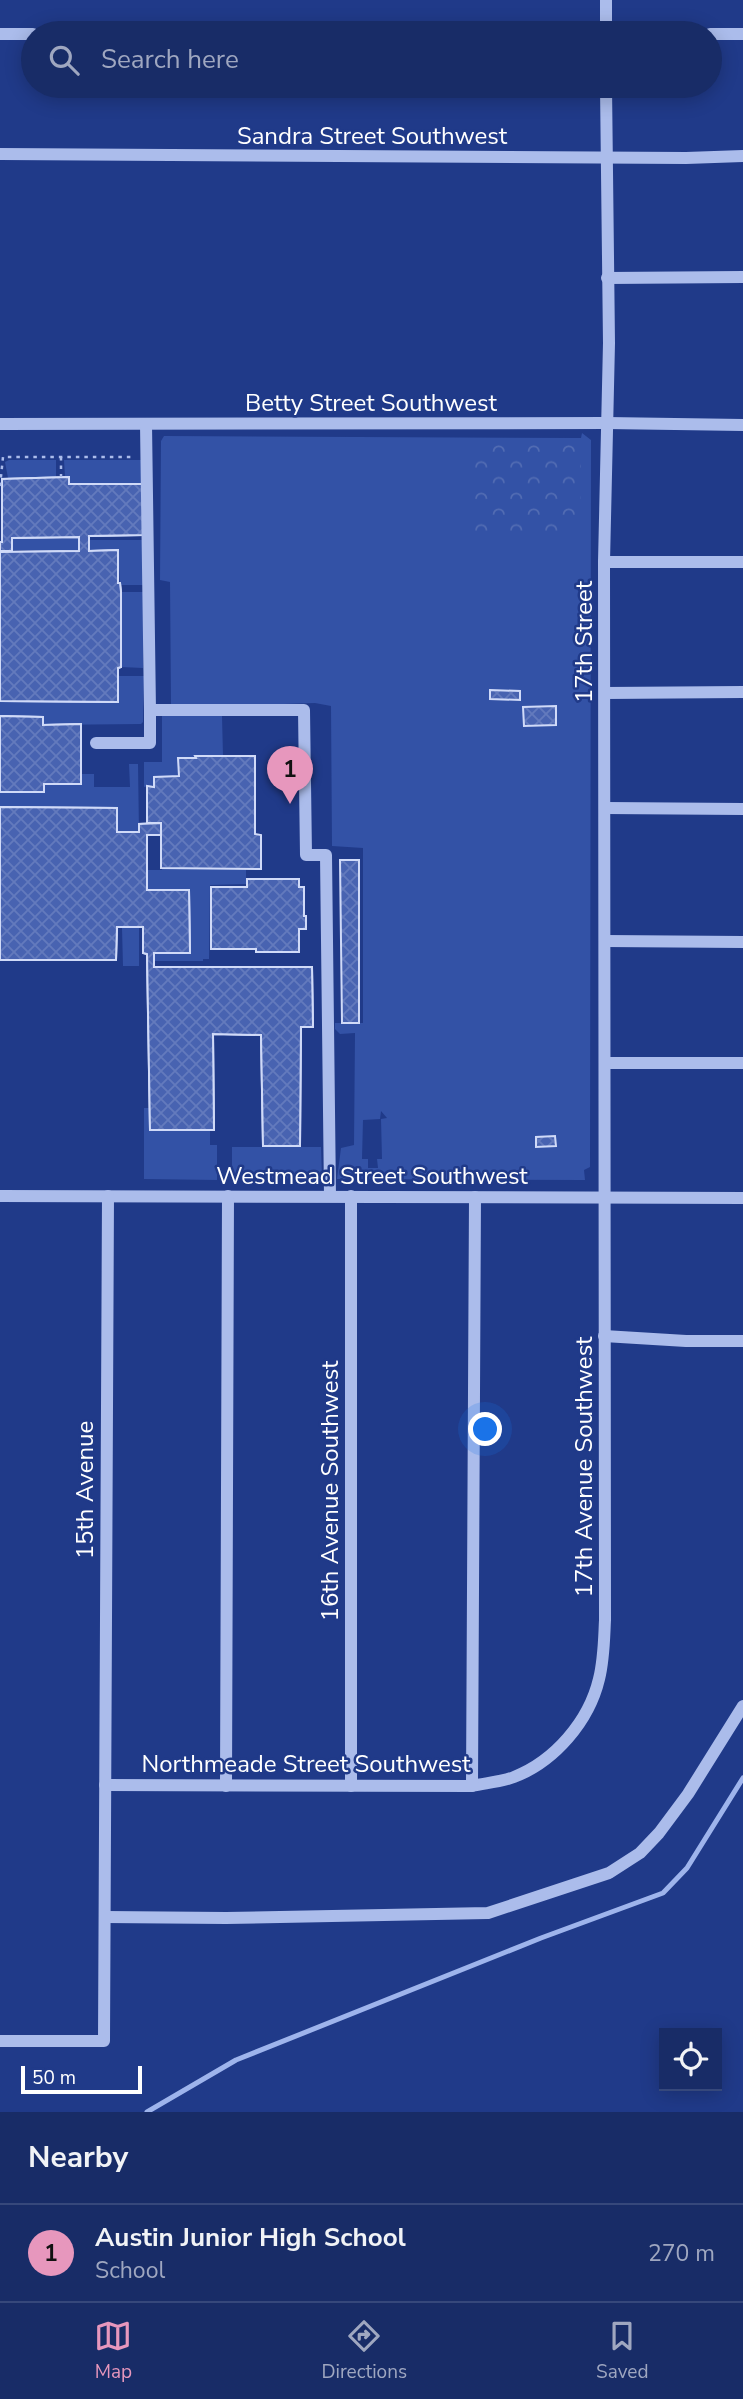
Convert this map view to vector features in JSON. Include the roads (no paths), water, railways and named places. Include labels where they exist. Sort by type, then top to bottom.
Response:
[{"type":"street","points":[[606,0],[606,21]]},
{"type":"street","points":[[0,34],[21,34]]},
{"type":"street","points":[[722,34],[743,34]]},
{"type":"street","name":"17th Street","points":[[603,1197],[604,562],[609,343],[606,98]]},
{"type":"street","name":"Sandra Street Southwest","points":[[0,154],[743,156]]},
{"type":"street","points":[[607,278],[743,277]]},
{"type":"street","name":"Betty Street Southwest","points":[[0,424],[743,425]]},
{"type":"street","points":[[96,743],[150,743],[146,424]]},
{"type":"street","points":[[604,562],[743,562]]},
{"type":"street","points":[[605,693],[743,692]]},
{"type":"street","points":[[150,710],[304,710],[306,855],[326,855],[330,1196]]},
{"type":"street","points":[[605,808],[743,809]]},
{"type":"street","points":[[605,941],[743,942]]},
{"type":"street","points":[[605,1063],[743,1063]]},
{"type":"street","name":"Westmead Street Southwest","points":[[0,1196],[743,1198]]},
{"type":"street","name":"15th Avenue","points":[[0,2041],[104,2041],[108,1196]]},
{"type":"street","points":[[226,1786],[228,1196]]},
{"type":"street","name":"16th Avenue Southwest","points":[[351,1196],[351,1786]]},
{"type":"street","points":[[472,1786],[475,1197]]},
{"type":"street","name":"17th Avenue Southwest","points":[[574,1731],[594,1697],[603,1659],[603,1197]]},
{"type":"street","points":[[604,1336],[743,1341]]},
{"type":"street","points":[[104,1917],[226,1918],[488,1913],[609,1873],[640,1853],[659,1833],[688,1794],[743,1706]]},
{"type":"street","name":"Northmeade Street Southwest","points":[[105,1785],[472,1786],[513,1777],[530,1769],[562,1745],[574,1731]]},
{"type":"waterway","points":[[147,2112],[236,2060],[541,1938],[663,1893],[687,1868],[743,1778]]},
{"type":"place","name":"Austin Junior High School","points":[[290,804]]}]
